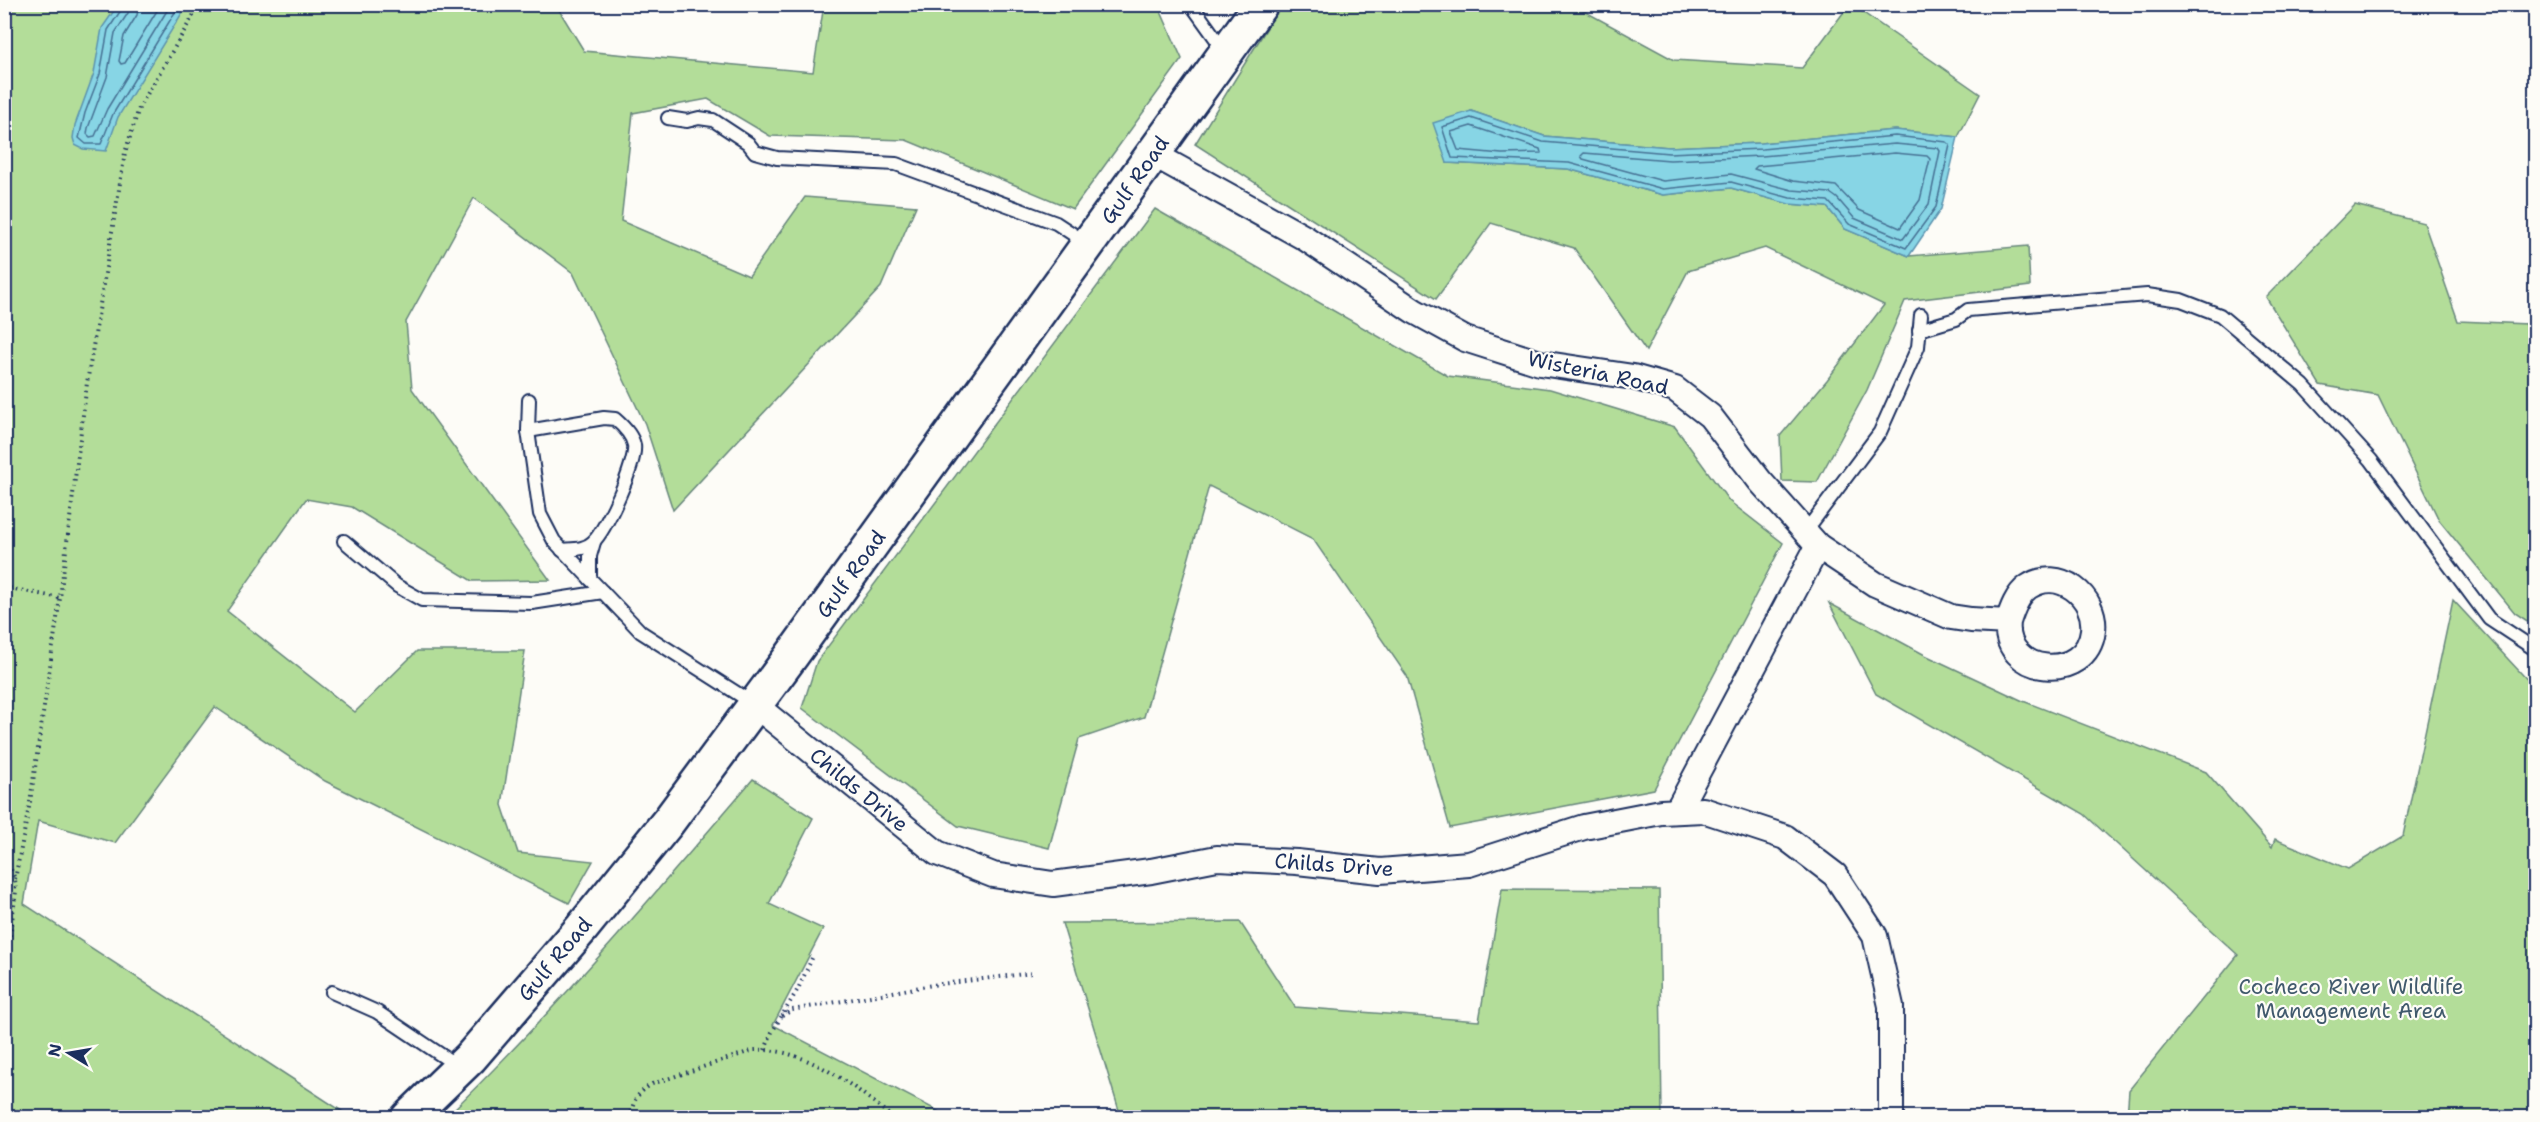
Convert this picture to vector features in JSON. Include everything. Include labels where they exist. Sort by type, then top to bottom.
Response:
[{"type":"street","name":"Gulf Road","points":[[408,1118],[460,1067],[597,910],[668,822],[1089,245],[1261,4]]},
{"type":"street","name":"Wisteria Road","points":[[1153,154],[1305,238],[1414,311],[1465,339],[1540,363],[1633,377],[1675,389],[1710,416],[1760,481],[1812,539],[1875,584],[1951,616],[1971,620],[2008,622]]},
{"type":"street","points":[[1677,811],[1812,539]]},
{"type":"street","name":"Childs Drive","points":[[755,705],[937,853],[993,874],[1053,884],[1151,871],[1217,858],[1297,862],[1380,871],[1469,864],[1584,827],[1677,811],[1703,810],[1785,837],[1835,875],[1875,936],[1891,1006],[1891,1118]]},
{"type":"lane","points":[[1191,4],[1226,54]]},
{"type":"lane","points":[[668,118],[687,121],[699,118],[714,120],[748,143],[755,152],[777,158],[896,164],[1056,223],[1089,245]]},
{"type":"lane","points":[[1919,330],[1956,319],[1968,310],[2147,295],[2181,300],[2220,315],[2298,381],[2371,460],[2488,619],[2535,650]]},
{"type":"lane","points":[[1812,539],[1880,432],[1918,347],[1921,315]]},
{"type":"lane","points":[[529,400],[528,431],[540,514],[554,542],[641,632],[755,705]]},
{"type":"lane","points":[[528,431],[604,418],[615,419],[628,433],[634,445],[627,479],[594,542],[590,556],[590,579]]},
{"type":"lane","points":[[344,541],[397,586],[422,600],[532,603],[603,592]]},
{"type":"lane","points":[[562,550],[585,547],[594,542]]},
{"type":"lane","points":[[332,992],[377,1012],[460,1067]]},
{"type":"path","points":[[4,981],[15,910],[15,879],[30,802],[60,598],[87,383],[127,143],[139,108],[200,4]]},
{"type":"path","points":[[4,587],[60,598]]},
{"type":"path","points":[[4,754],[8,776],[4,790]]},
{"type":"path","points":[[4,853],[15,879]]},
{"type":"path","points":[[765,1050],[772,1032],[798,989],[814,954]]},
{"type":"path","points":[[782,1016],[792,1010],[901,990],[1033,973]]},
{"type":"path","points":[[632,1118],[633,1102],[640,1091],[652,1084],[754,1050],[765,1050],[821,1067],[892,1118]]},
{"type":"green space","points":[[5,5],[556,5],[584,51],[813,72],[824,5],[1158,5],[1182,59],[1073,209],[906,140],[770,136],[708,99],[633,113],[621,221],[749,276],[805,197],[916,206],[881,287],[673,510],[645,424],[573,273],[474,198],[406,322],[412,389],[550,580],[472,581],[352,507],[306,499],[227,611],[355,712],[417,651],[525,651],[502,805],[518,853],[593,861],[569,903],[325,781],[215,707],[115,843],[38,821],[24,904],[351,1117],[5,1118]]},
{"type":"green space","points":[[1281,5],[1573,5],[1674,60],[1802,68],[1849,5],[1852,5],[1980,94],[1958,137],[1895,130],[1761,143],[1669,147],[1544,136],[1471,111],[1447,163],[1568,169],[1663,195],[1731,188],[1789,204],[1827,207],[1845,229],[1909,256],[2028,246],[2030,286],[1905,301],[1867,390],[1817,482],[1782,481],[1780,436],[1827,380],[1884,305],[1765,248],[1688,271],[1646,351],[1574,248],[1491,223],[1436,299],[1195,144]]},
{"type":"green space","points":[[2355,205],[2424,223],[2458,321],[2528,324],[2535,333],[2535,626],[2515,613],[2439,520],[2378,395],[2320,385],[2266,297]]},
{"type":"green space","points":[[1155,209],[1448,376],[1550,389],[1675,427],[1729,501],[1783,543],[1654,789],[1450,828],[1407,676],[1313,539],[1209,486],[1144,717],[1079,739],[1049,848],[958,826],[802,708],[817,661]]},
{"type":"green space","name":"Cocheco River Wildlife Management Area","points":[[2453,600],[2535,688],[2535,1117],[2127,1117],[2129,1090],[2238,955],[2084,814],[1876,694],[1829,603],[1925,655],[2023,701],[2206,772],[2272,847],[2275,839],[2348,869],[2403,836]]},
{"type":"green space","points":[[753,779],[813,818],[769,904],[823,929],[773,1025],[938,1111],[941,1117],[446,1117],[565,994]]},
{"type":"green space","points":[[1502,889],[1659,890],[1662,1117],[1121,1117],[1062,923],[1240,922],[1295,1007],[1479,1021]]},
{"type":"water","points":[[118,5],[187,5],[118,117],[106,151],[83,149],[75,145],[73,138],[75,125],[94,73],[102,28]]},
{"type":"water","points":[[1471,111],[1544,136],[1669,147],[1761,143],[1895,130],[1958,137],[1941,209],[1909,256],[1845,229],[1827,207],[1789,204],[1731,188],[1663,195],[1568,169],[1447,163],[1433,123]]}]
